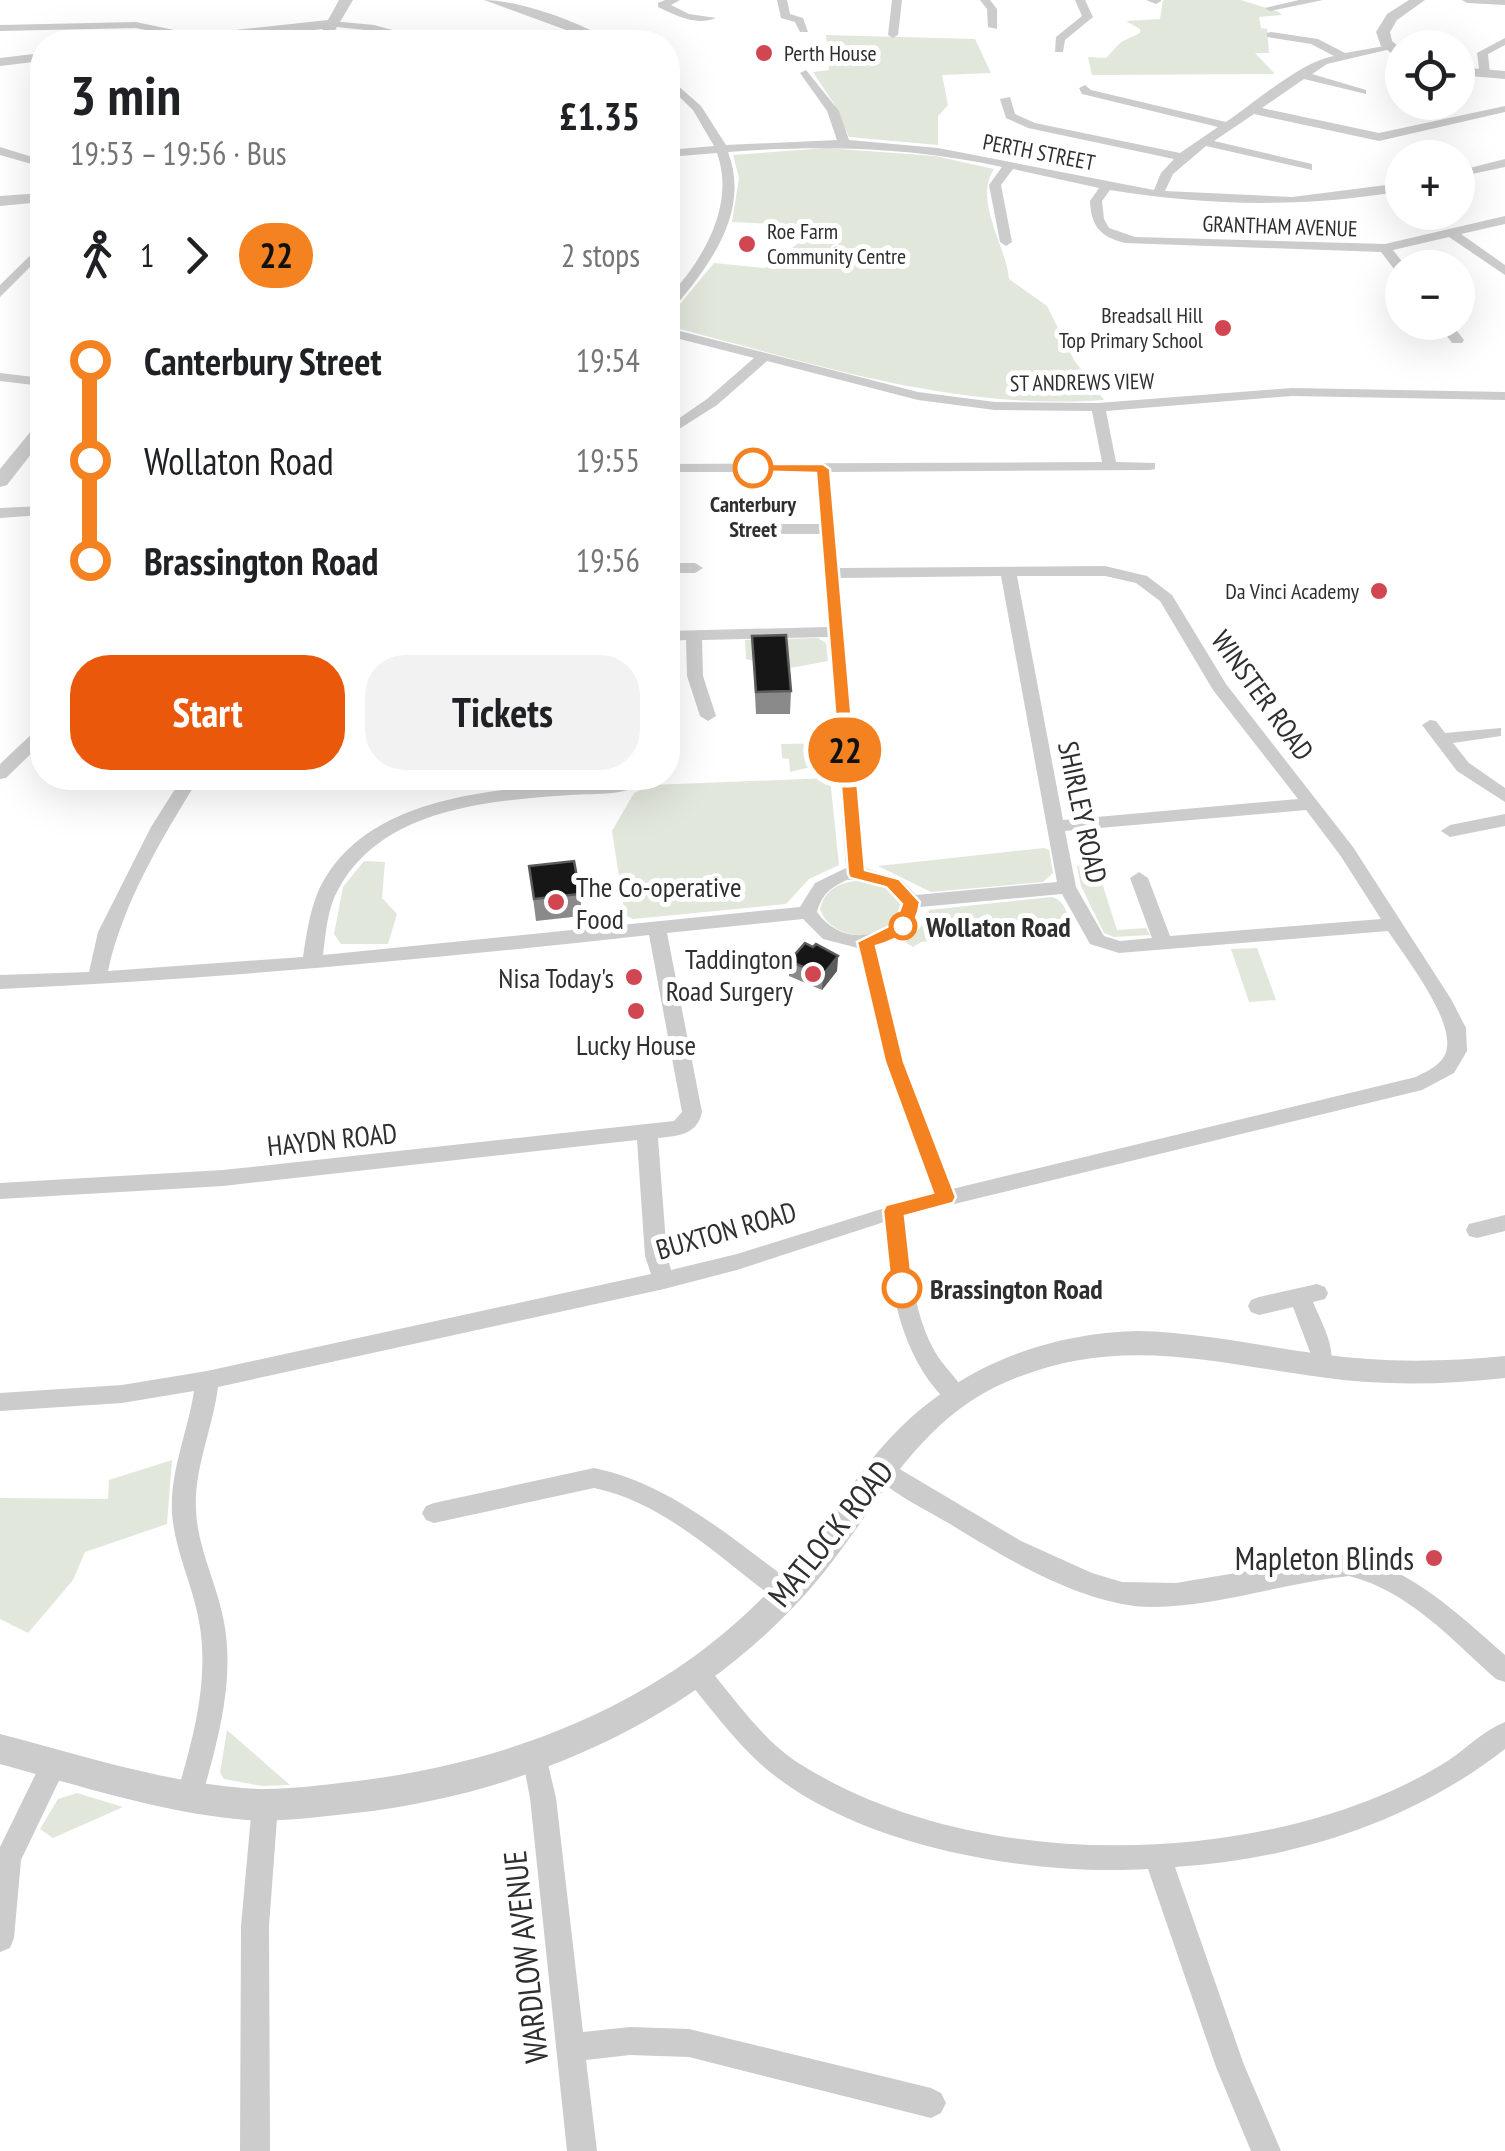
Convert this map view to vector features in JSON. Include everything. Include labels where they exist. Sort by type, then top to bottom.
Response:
[{"type":"street","points":[[329,30],[346,0]]},
{"type":"street","points":[[489,0],[580,30]]},
{"type":"street","points":[[675,0],[657,5],[688,17],[711,18]]},
{"type":"street","points":[[782,0],[785,16],[800,20],[804,30]]},
{"type":"street","points":[[892,34],[896,0]]},
{"type":"street","points":[[984,0],[992,9],[993,27]]},
{"type":"street","points":[[1059,50],[1060,39],[1088,17],[1080,0]]},
{"type":"street","points":[[1270,8],[1318,0]]},
{"type":"street","points":[[1467,0],[1505,2]]},
{"type":"street","points":[[1385,41],[1384,27],[1413,1]]},
{"type":"street","points":[[0,28],[136,24],[162,30]]},
{"type":"street","points":[[279,30],[332,24],[382,30]]},
{"type":"street","points":[[1278,34],[1314,41],[1341,55]]},
{"type":"street","points":[[1484,74],[1482,53],[1505,41]]},
{"type":"street","points":[[1158,194],[1168,173],[1182,157],[1302,76],[1341,55],[1385,53]]},
{"type":"street","points":[[0,62],[30,58]]},
{"type":"street","points":[[806,73],[833,111],[844,144]]},
{"type":"street","points":[[1475,73],[1505,75]]},
{"type":"street","points":[[1302,76],[1362,92]]},
{"type":"street","points":[[1085,88],[1086,92],[1152,101],[1228,126]]},
{"type":"street","points":[[680,92],[700,112],[731,172],[728,206],[718,238],[680,293]]},
{"type":"street","points":[[1006,99],[1010,116],[1032,126],[1182,157]]},
{"type":"street","points":[[1253,110],[1378,136],[1505,108]]},
{"type":"street","points":[[1204,142],[1304,162]]},
{"type":"street","name":"PERTH STREET","points":[[680,153],[844,144],[912,148],[1158,194],[1284,200],[1385,190]]},
{"type":"street","points":[[0,151],[30,160]]},
{"type":"street","points":[[1475,170],[1505,163]]},
{"type":"street","points":[[1008,237],[995,185],[1009,166]]},
{"type":"street","name":"GRANTHAM AVENUE","points":[[1107,186],[1096,201],[1098,224],[1119,239],[1386,248],[1505,220]]},
{"type":"street","points":[[0,201],[30,199]]},
{"type":"street","points":[[1452,232],[1505,271]]},
{"type":"street","points":[[0,293],[30,261]]},
{"type":"street","name":"ST ANDREWS VIEW","points":[[680,335],[918,396],[995,406],[1098,408],[1289,392],[1505,396]]},
{"type":"street","points":[[680,424],[764,357]]},
{"type":"street","points":[[0,377],[30,381]]},
{"type":"street","points":[[1098,408],[1110,467]]},
{"type":"street","points":[[0,481],[30,444]]},
{"type":"street","points":[[680,468],[1150,466]]},
{"type":"street","points":[[823,469],[856,874]]},
{"type":"street","points":[[0,512],[30,512]]},
{"type":"street","points":[[766,530],[826,529]]},
{"type":"street","points":[[680,568],[695,568]]},
{"type":"street","name":"SHIRLEY ROAD","points":[[1008,572],[1067,887],[1097,940],[1119,947],[1394,924]]},
{"type":"street","name":"WINSTER ROAD","points":[[832,573],[1114,572],[1141,580],[1161,592],[1218,686],[1347,851],[1394,924],[1453,1020],[1458,1044],[1453,1060]]},
{"type":"street","points":[[680,636],[836,632]]},
{"type":"street","points":[[694,636],[696,676],[708,716]]},
{"type":"street","points":[[1495,732],[1435,732],[1464,767],[1505,796]]},
{"type":"street","points":[[0,774],[30,745]]},
{"type":"street","points":[[96,979],[107,932],[183,790]]},
{"type":"street","points":[[312,962],[322,906],[338,874],[360,849],[394,826],[445,805],[586,790]]},
{"type":"street","points":[[1055,826],[1310,804]]},
{"type":"street","points":[[1450,832],[1505,820]]},
{"type":"street","points":[[856,874],[892,883],[911,902],[910,915],[902,928],[866,942],[829,934],[816,925],[808,912],[811,898],[836,878],[856,874]]},
{"type":"street","points":[[1139,878],[1164,944]]},
{"type":"street","points":[[911,902],[1067,887]]},
{"type":"street","points":[[0,982],[96,979],[312,962],[808,912]]},
{"type":"street","points":[[657,928],[692,1112],[687,1124],[658,1131],[656,1256],[664,1280]]},
{"type":"street","points":[[866,942],[894,1062],[946,1197]]},
{"type":"street","name":"BUXTON ROAD","points":[[0,1402],[122,1394],[207,1380],[664,1280],[737,1262],[946,1197],[1406,1087],[1435,1078],[1453,1060]]},
{"type":"street","name":"HAYDN ROAD","points":[[0,1190],[223,1178],[658,1131]]},
{"type":"street","points":[[894,1211],[909,1324],[939,1380],[956,1396]]},
{"type":"street","points":[[1478,1230],[1505,1222]]},
{"type":"street","points":[[1259,1306],[1309,1295],[1321,1366]]},
{"type":"street","name":"MATLOCK ROAD","points":[[0,1749],[189,1798],[265,1805],[414,1790],[579,1740],[697,1673],[787,1593],[920,1424],[985,1378],[1055,1352],[1117,1343],[1163,1342],[1321,1366],[1423,1372],[1505,1367]]},
{"type":"street","points":[[189,1798],[202,1753],[216,1664],[212,1620],[184,1512],[207,1380]]},
{"type":"street","points":[[882,1468],[1006,1543],[1082,1581],[1118,1594],[1166,1595],[1349,1564],[1378,1571],[1403,1582],[1505,1670]]},
{"type":"street","points":[[434,1513],[594,1478],[612,1479],[644,1494],[787,1593]]},
{"type":"street","points":[[697,1673],[787,1770],[856,1812],[986,1848],[1088,1857],[1158,1858],[1248,1848],[1320,1829],[1442,1779],[1505,1734]]},
{"type":"street","name":"WARDLOW AVENUE","points":[[535,1756],[582,2151]]},
{"type":"street","points":[[0,1938],[4,1867],[54,1764]]},
{"type":"street","points":[[255,2151],[256,1926],[265,1805]]},
{"type":"street","points":[[1158,1858],[1230,2067],[1266,2151]]},
{"type":"street","points":[[569,2048],[630,2040],[688,2044],[931,2103]]},
{"type":"shaded area","points":[[1163,0],[1241,0],[1279,12],[1282,15],[1259,17],[1261,28],[1267,29],[1269,53],[1255,53],[1275,74],[1092,75],[1088,57],[1106,58],[1121,42],[1140,33],[1140,29],[1126,21],[1160,19]]},
{"type":"shaded area","points":[[826,35],[975,39],[991,73],[942,75],[948,105],[938,116],[938,145],[849,137],[813,72],[829,70]]},
{"type":"shaded area","points":[[826,148],[935,156],[994,169],[987,195],[1009,279],[1047,306],[1074,360],[1104,400],[992,398],[937,391],[830,369],[680,329],[680,304],[714,263],[765,268],[800,242],[793,225],[732,222],[739,178],[733,155]]},
{"type":"shaded area","points":[[818,638],[826,643],[828,661],[785,669],[746,659],[745,640]]},
{"type":"shaded area","points":[[836,743],[838,772],[817,772],[815,766],[790,772],[789,759],[782,758],[781,744]]},
{"type":"shaded area","points":[[830,778],[839,865],[809,879],[786,904],[633,919],[625,915],[612,831],[634,793],[680,790],[680,784]]},
{"type":"shaded area","points":[[1049,850],[1053,873],[1043,882],[931,892],[878,866]]},
{"type":"shaded area","points":[[364,861],[385,862],[382,898],[397,914],[388,944],[341,944],[334,934],[343,887]]},
{"type":"shaded area","points":[[1096,864],[1117,930],[1146,928],[1150,935],[1114,937],[1104,933],[1081,886],[1077,866]]},
{"type":"shaded area","points":[[859,881],[886,888],[900,904],[896,917],[877,933],[850,934],[837,929],[820,909],[834,888]]},
{"type":"shaded area","points":[[1052,897],[1063,904],[1071,925],[921,942],[913,947],[905,942],[920,928],[929,910]]},
{"type":"shaded area","points":[[1257,948],[1276,1000],[1249,1002],[1231,949]]},
{"type":"shaded area","points":[[172,1460],[167,1524],[85,1552],[73,1580],[28,1633],[0,1619],[0,1498],[108,1499],[109,1480]]},
{"type":"shaded area","points":[[227,1730],[290,1785],[262,1786],[224,1779],[220,1773]]},
{"type":"shaded area","points":[[77,1793],[123,1807],[53,1838],[40,1829],[58,1799]]},
{"type":"building","points":[[786,635],[791,691],[756,692],[752,636]]},
{"type":"building","points":[[574,861],[580,894],[534,899],[529,866]]},
{"type":"building","points":[[805,943],[813,947],[816,944],[838,956],[823,975],[789,961]]},
{"type":"bus line","name":"22","points":[[753,468],[823,469],[856,874],[877,876],[892,883],[911,902],[910,915],[902,928],[866,942],[894,1062],[946,1197],[894,1211],[902,1288]]},
{"type":"place","name":"Perth House","points":[[764,53]]},
{"type":"place","name":"Roe Farm Community Centre","points":[[747,244]]},
{"type":"place","name":"Breadsall Hill Top Primary School","points":[[1223,328]]},
{"type":"place","name":"Canterbury Street","points":[[753,468]]},
{"type":"place","name":"Da Vinci Academy","points":[[1379,591]]},
{"type":"place","name":"The Co-operative Food","points":[[556,902]]},
{"type":"place","name":"Wollaton Road","points":[[903,926]]},
{"type":"place","name":"Taddington Road Surgery","points":[[813,974]]},
{"type":"place","name":"Nisa Today's","points":[[634,977]]},
{"type":"place","name":"Lucky House","points":[[636,1011]]},
{"type":"place","name":"Brassington Road","points":[[902,1288]]},
{"type":"place","name":"Mapleton Blinds","points":[[1434,1558]]}]
